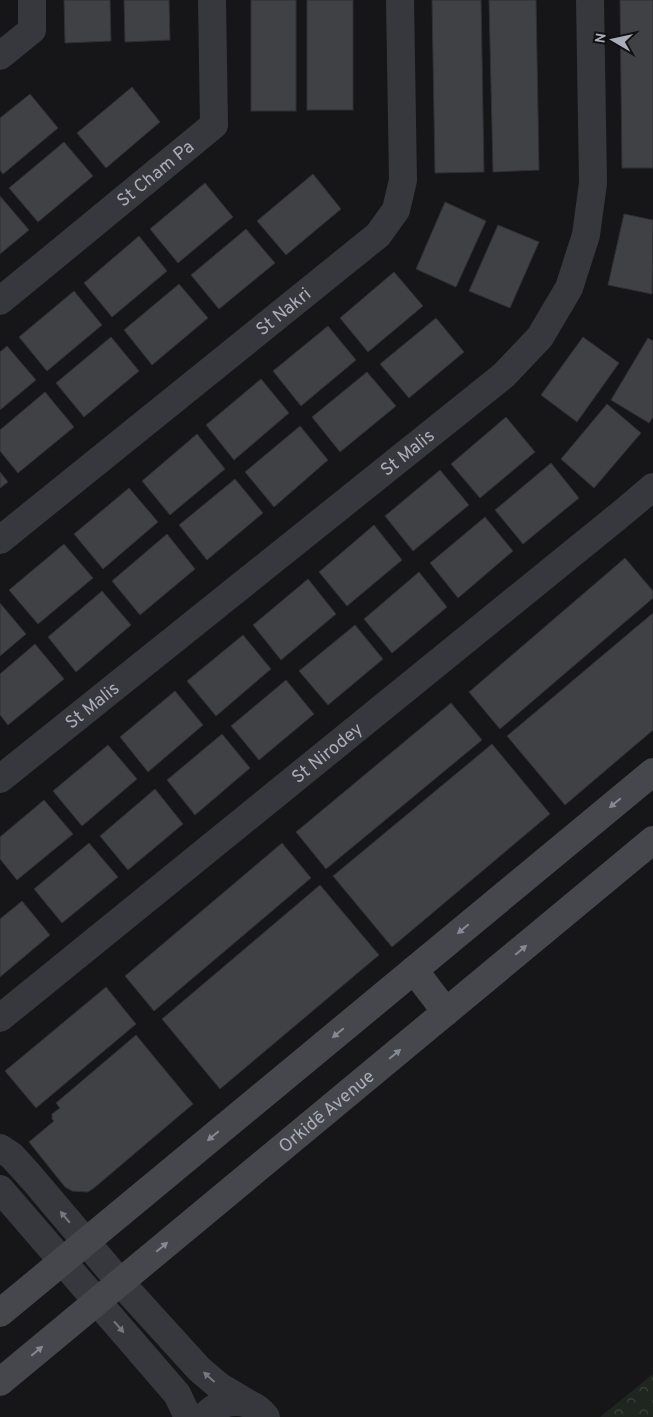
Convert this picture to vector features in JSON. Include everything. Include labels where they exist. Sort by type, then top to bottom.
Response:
[{"type":"street","points":[[0,56],[32,30],[32,0]]},
{"type":"street","name":"St Cham Pa","points":[[0,301],[214,125],[212,0]]},
{"type":"street","name":"St Nakri","points":[[0,540],[378,234],[396,210],[403,180],[400,0]]},
{"type":"street","name":"St Malis","points":[[0,779],[504,375],[540,337],[569,288],[586,235],[593,183],[590,0]]},
{"type":"street","name":"St Nirodey","points":[[0,1018],[653,487]]},
{"type":"street","points":[[0,1313],[653,772]]},
{"type":"street","name":"Orkidē Avenue","points":[[0,1382],[653,840]]},
{"type":"street","points":[[414,970],[446,1012]]},
{"type":"street","points":[[0,1148],[12,1156],[120,1282],[200,1369],[219,1386],[258,1411]]},
{"type":"street","points":[[0,1188],[177,1394],[188,1417]]},
{"type":"street","points":[[204,1417],[217,1406],[231,1402],[258,1411]]},
{"type":"green space","points":[[653,1374],[653,1417],[600,1417]]},
{"type":"building","points":[[64,0],[110,0],[111,41],[65,43]]},
{"type":"building","points":[[124,0],[169,0],[170,40],[125,42]]},
{"type":"building","points":[[251,0],[296,0],[296,111],[251,111]]},
{"type":"building","points":[[307,0],[353,0],[353,110],[307,110]]},
{"type":"building","points":[[432,0],[481,0],[484,172],[435,173]]},
{"type":"building","points":[[489,0],[536,0],[539,170],[493,172]]},
{"type":"building","points":[[620,0],[653,0],[653,168],[622,168]]},
{"type":"building","points":[[132,87],[160,122],[106,168],[77,133]]},
{"type":"building","points":[[30,94],[58,128],[3,174],[0,170],[0,118]]},
{"type":"building","points":[[64,142],[93,176],[38,222],[9,188]]},
{"type":"building","points":[[313,174],[341,209],[286,255],[257,221]]},
{"type":"building","points":[[205,183],[233,217],[178,263],[150,229]]},
{"type":"building","points":[[0,196],[29,230],[0,254]]},
{"type":"building","points":[[445,202],[486,221],[456,287],[416,269]]},
{"type":"building","points":[[624,214],[653,220],[652,294],[608,285]]},
{"type":"building","points":[[498,225],[539,242],[510,308],[469,291]]},
{"type":"building","points":[[246,229],[275,263],[219,309],[191,275]]},
{"type":"building","points":[[139,236],[167,271],[112,317],[84,283]]},
{"type":"building","points":[[394,272],[423,306],[368,352],[340,318]]},
{"type":"building","points":[[179,284],[208,318],[152,365],[124,330]]},
{"type":"building","points":[[74,291],[102,325],[47,371],[19,337]]},
{"type":"building","points":[[436,318],[464,352],[409,398],[380,364]]},
{"type":"building","points":[[328,326],[356,360],[301,406],[273,371]]},
{"type":"building","points":[[111,337],[139,371],[84,417],[56,383]]},
{"type":"building","points":[[583,337],[619,363],[577,422],[541,395]]},
{"type":"building","points":[[648,338],[653,341],[653,417],[649,423],[611,400]]},
{"type":"building","points":[[7,346],[36,380],[0,410],[0,352]]},
{"type":"building","points":[[367,372],[396,406],[340,452],[312,417]]},
{"type":"building","points":[[261,379],[289,413],[234,460],[206,425]]},
{"type":"building","points":[[45,392],[74,427],[18,473],[0,451],[0,430]]},
{"type":"building","points":[[607,404],[641,433],[594,488],[561,459]]},
{"type":"building","points":[[506,417],[535,452],[480,498],[451,464]]},
{"type":"building","points":[[300,426],[328,460],[274,507],[245,472]]},
{"type":"building","points":[[197,434],[225,469],[170,515],[142,481]]},
{"type":"building","points":[[551,463],[579,498],[523,544],[495,510]]},
{"type":"building","points":[[440,470],[469,505],[413,551],[385,516]]},
{"type":"building","points":[[0,472],[8,482],[0,488]]},
{"type":"building","points":[[235,479],[263,513],[207,560],[179,525]]},
{"type":"building","points":[[129,488],[158,522],[103,569],[74,534]]},
{"type":"building","points":[[485,517],[513,551],[458,598],[430,563]]},
{"type":"building","points":[[374,525],[402,560],[347,606],[319,572]]},
{"type":"building","points":[[167,534],[195,569],[140,615],[112,581]]},
{"type":"building","points":[[64,544],[93,578],[38,624],[9,590]]},
{"type":"building","points":[[625,558],[653,591],[653,598],[500,729],[469,692]]},
{"type":"building","points":[[419,572],[447,607],[392,653],[364,619]]},
{"type":"building","points":[[308,579],[336,614],[281,660],[253,625]]},
{"type":"building","points":[[102,591],[131,625],[76,672],[48,637]]},
{"type":"building","points":[[0,603],[26,634],[0,656]]},
{"type":"building","points":[[653,613],[653,730],[565,805],[507,736]]},
{"type":"building","points":[[355,625],[383,659],[328,705],[299,671]]},
{"type":"building","points":[[243,635],[271,669],[216,716],[187,681]]},
{"type":"building","points":[[35,644],[64,679],[8,725],[0,715],[0,674]]},
{"type":"building","points":[[286,680],[314,714],[259,760],[231,726]]},
{"type":"building","points":[[175,691],[203,725],[148,772],[120,737]]},
{"type":"building","points":[[451,703],[482,740],[326,869],[296,832]]},
{"type":"building","points":[[222,734],[250,768],[195,815],[167,780]]},
{"type":"building","points":[[492,744],[550,814],[392,947],[333,876]]},
{"type":"building","points":[[108,745],[137,779],[82,826],[53,791]]},
{"type":"building","points":[[155,789],[183,824],[128,870],[100,836]]},
{"type":"building","points":[[44,800],[73,834],[17,880],[0,859],[0,837]]},
{"type":"building","points":[[89,843],[118,877],[62,923],[34,889]]},
{"type":"building","points":[[282,843],[311,878],[154,1011],[125,976]]},
{"type":"building","points":[[320,885],[379,955],[220,1089],[162,1019]]},
{"type":"building","points":[[22,901],[50,935],[0,977],[0,919]]},
{"type":"building","points":[[106,987],[136,1024],[36,1108],[5,1071]]},
{"type":"building","points":[[136,1035],[193,1104],[94,1188],[88,1192],[72,1191],[65,1187],[29,1142],[54,1121],[52,1114],[60,1108],[56,1103]]}]
